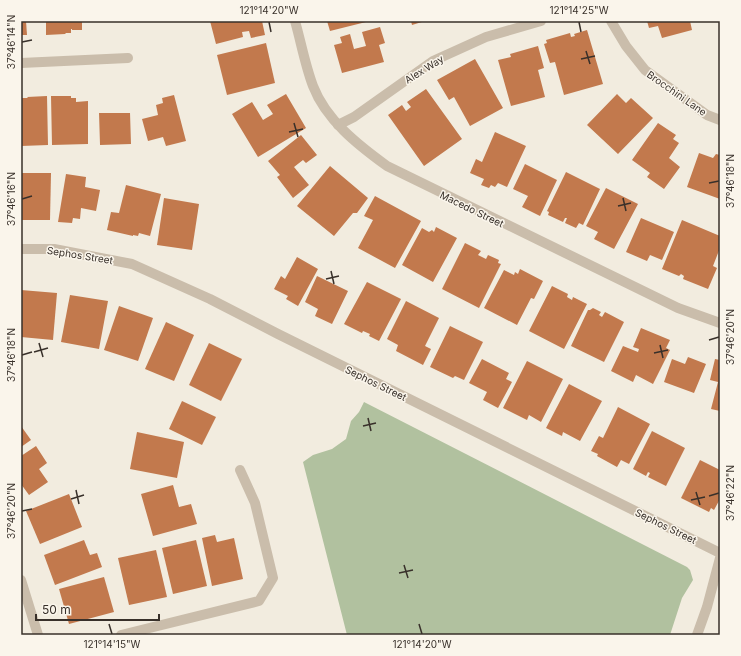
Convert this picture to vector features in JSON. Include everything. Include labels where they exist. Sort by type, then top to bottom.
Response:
[{"type":"street","name":"Macedo Street","points":[[295,21],[313,86],[324,108],[338,125],[365,150],[386,166],[678,308],[720,323]]},
{"type":"street","name":"Alex Way","points":[[338,125],[354,116],[433,61],[486,37],[541,21]]},
{"type":"street","name":"Brocchini Lane","points":[[611,21],[626,46],[645,70],[707,115],[720,120]]},
{"type":"street","points":[[21,62],[128,58]]},
{"type":"street","name":"Sephos Street","points":[[21,249],[54,250],[132,264],[210,298],[278,334],[720,553]]},
{"type":"street","points":[[121,635],[258,601],[273,578],[255,503],[240,470]]},
{"type":"street","points":[[697,635],[707,607],[720,558]]},
{"type":"street","points":[[21,580],[38,635]]},
{"type":"green space","points":[[364,402],[687,567],[690,570],[693,580],[682,598],[670,635],[347,635],[303,462],[313,455],[332,449],[346,439],[351,421],[359,412]]},
{"type":"building","points":[[21,21],[26,21],[27,35],[21,35]]},
{"type":"building","points":[[46,21],[82,21],[82,30],[71,29],[71,33],[46,35]]},
{"type":"building","points":[[210,21],[262,21],[265,35],[251,38],[249,31],[242,32],[243,37],[216,44]]},
{"type":"building","points":[[327,21],[366,21],[366,22],[330,31]]},
{"type":"building","points":[[411,21],[425,21],[412,25]]},
{"type":"building","points":[[647,21],[690,21],[692,30],[662,38],[658,26],[649,28]]},
{"type":"building","points":[[380,27],[385,43],[379,45],[384,62],[342,73],[334,45],[342,43],[340,37],[350,34],[354,49],[366,46],[362,32]]},
{"type":"building","points":[[587,30],[603,84],[564,95],[555,62],[550,63],[544,44],[547,43],[546,40],[570,33],[571,37],[575,36],[574,34]]},
{"type":"building","points":[[266,43],[275,83],[227,95],[217,55]]},
{"type":"building","points":[[538,46],[544,68],[538,70],[545,97],[511,106],[498,60],[511,57],[510,54]]},
{"type":"building","points":[[475,59],[503,108],[470,126],[454,97],[449,100],[437,80]]},
{"type":"building","points":[[426,89],[462,139],[424,166],[388,115],[402,105],[406,111],[411,107],[407,102]]},
{"type":"building","points":[[286,94],[306,128],[258,157],[232,114],[252,102],[263,120],[273,114],[267,105]]},
{"type":"building","points":[[617,94],[626,103],[631,98],[653,118],[618,154],[587,125]]},
{"type":"building","points":[[174,95],[186,141],[166,146],[163,137],[148,141],[142,119],[158,115],[156,105],[163,103],[162,98]]},
{"type":"building","points":[[47,96],[48,145],[21,146],[22,98]]},
{"type":"building","points":[[51,96],[71,96],[71,98],[76,98],[76,102],[88,101],[88,144],[52,145]]},
{"type":"building","points":[[99,113],[130,113],[131,144],[100,145]]},
{"type":"building","points":[[658,123],[676,135],[673,139],[679,143],[669,158],[680,167],[664,189],[647,177],[650,173],[632,160]]},
{"type":"building","points":[[495,132],[526,146],[507,187],[498,183],[495,187],[491,185],[489,188],[481,185],[484,179],[470,173],[476,159],[482,162]]},
{"type":"building","points":[[301,135],[317,155],[306,163],[303,160],[294,167],[309,185],[293,198],[277,177],[280,175],[268,161]]},
{"type":"building","points":[[699,153],[713,158],[716,154],[720,155],[720,199],[687,187]]},
{"type":"building","points":[[525,164],[557,180],[540,216],[522,207],[528,196],[513,189]]},
{"type":"building","points":[[330,166],[368,198],[357,213],[353,213],[334,236],[297,206]]},
{"type":"building","points":[[566,172],[600,189],[583,225],[579,223],[576,228],[565,223],[567,218],[565,218],[563,222],[548,215],[549,212],[547,211]]},
{"type":"building","points":[[21,173],[51,173],[50,220],[21,220]]},
{"type":"building","points":[[66,174],[86,177],[85,187],[100,190],[96,211],[81,208],[80,219],[73,218],[72,223],[58,222]]},
{"type":"building","points":[[126,185],[161,194],[150,236],[139,233],[138,236],[133,236],[107,230],[111,212],[119,213]]},
{"type":"building","points":[[606,188],[638,204],[614,249],[594,239],[598,232],[586,226]]},
{"type":"building","points":[[375,196],[421,221],[395,268],[358,248],[373,220],[364,216]]},
{"type":"building","points":[[164,198],[199,204],[192,250],[157,245]]},
{"type":"building","points":[[641,218],[674,232],[662,260],[650,255],[647,261],[626,252]]},
{"type":"building","points":[[682,220],[720,236],[720,248],[713,266],[717,268],[708,289],[683,279],[684,276],[681,274],[679,276],[662,269]]},
{"type":"building","points":[[436,227],[457,238],[433,282],[402,265],[422,228],[429,232],[432,230],[434,232]]},
{"type":"building","points":[[465,243],[481,251],[478,255],[486,259],[488,255],[499,260],[498,263],[501,264],[479,308],[442,289]]},
{"type":"building","points":[[297,257],[318,269],[298,306],[286,299],[288,296],[274,289],[281,276],[285,279]]},
{"type":"building","points":[[520,269],[543,281],[534,299],[531,298],[517,325],[484,308],[504,270],[514,275],[515,272],[518,274]]},
{"type":"building","points":[[317,276],[348,291],[332,324],[315,316],[318,309],[305,302]]},
{"type":"building","points":[[367,282],[401,299],[379,341],[369,336],[370,334],[363,331],[362,333],[344,324]]},
{"type":"building","points":[[552,286],[568,294],[567,297],[572,300],[573,297],[587,304],[564,349],[529,331]]},
{"type":"building","points":[[21,290],[57,293],[53,340],[21,337]]},
{"type":"building","points":[[70,295],[108,301],[99,349],[61,342]]},
{"type":"building","points":[[406,301],[439,318],[425,346],[431,349],[423,365],[396,351],[398,345],[387,339]]},
{"type":"building","points":[[119,306],[153,318],[138,361],[104,350]]},
{"type":"building","points":[[593,308],[601,312],[599,315],[602,317],[605,312],[624,322],[604,362],[571,346],[588,310]]},
{"type":"building","points":[[166,322],[194,335],[174,381],[145,369]]},
{"type":"building","points":[[450,326],[483,342],[464,380],[455,376],[453,378],[430,367]]},
{"type":"building","points":[[641,328],[670,340],[666,348],[670,350],[653,384],[636,375],[633,382],[611,371],[623,346],[638,352],[639,349],[633,347]]},
{"type":"building","points":[[209,343],[242,359],[221,401],[189,385]]},
{"type":"building","points":[[688,357],[706,364],[694,393],[664,382],[672,359],[685,364]]},
{"type":"building","points":[[482,359],[509,373],[506,379],[512,382],[498,408],[483,400],[487,392],[469,383]]},
{"type":"building","points":[[715,359],[720,360],[720,411],[711,409],[718,382],[710,380]]},
{"type":"building","points":[[527,361],[563,379],[541,422],[529,415],[527,420],[503,408]]},
{"type":"building","points":[[569,384],[602,401],[580,441],[563,432],[562,436],[546,428]]},
{"type":"building","points":[[182,401],[216,417],[202,445],[169,429]]},
{"type":"building","points":[[618,407],[650,424],[629,464],[621,460],[617,467],[591,451],[599,436],[603,438]]},
{"type":"building","points":[[21,426],[31,440],[21,447]]},
{"type":"building","points":[[652,431],[685,448],[666,486],[648,477],[650,473],[648,472],[646,476],[633,469]]},
{"type":"building","points":[[137,432],[184,442],[177,478],[130,469]]},
{"type":"building","points":[[36,446],[47,463],[39,469],[48,482],[29,495],[21,484],[21,456]]},
{"type":"building","points":[[700,460],[720,470],[720,499],[714,510],[711,508],[709,512],[681,498]]},
{"type":"building","points":[[173,485],[179,507],[191,504],[197,524],[153,536],[141,494]]},
{"type":"building","points":[[69,494],[82,527],[40,544],[26,511]]},
{"type":"building","points":[[215,535],[217,542],[234,538],[243,579],[212,586],[202,538]]},
{"type":"building","points":[[84,540],[90,555],[97,553],[102,567],[55,585],[44,555]]},
{"type":"building","points":[[196,540],[207,586],[173,594],[162,548]]},
{"type":"building","points":[[156,550],[167,597],[129,605],[118,558]]},
{"type":"building","points":[[104,577],[114,612],[69,624],[59,589]]}]
